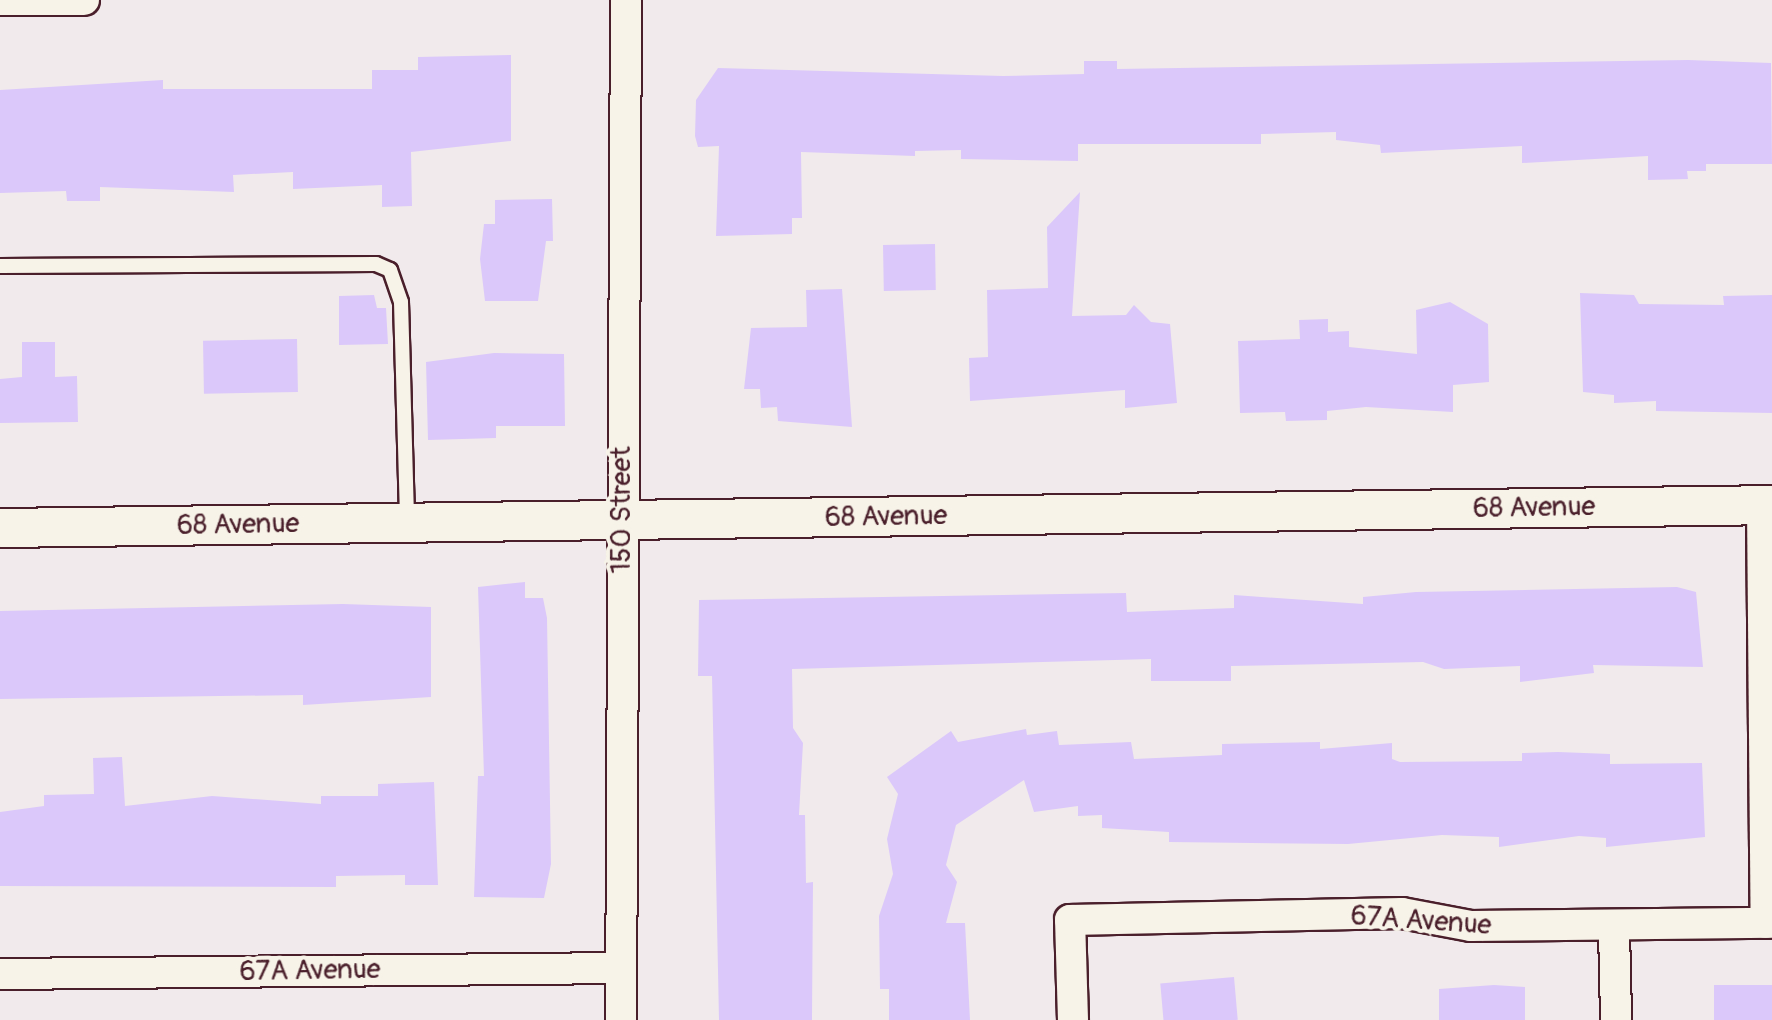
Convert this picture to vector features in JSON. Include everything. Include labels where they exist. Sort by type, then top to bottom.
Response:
[{"type":"street","points":[[0,0],[84,0]]},
{"type":"street","name":"150 Street","points":[[621,1020],[626,0]]},
{"type":"street","points":[[1767,505],[1769,923]]},
{"type":"street","name":"68 Avenue","points":[[0,528],[1767,505]]},
{"type":"street","name":"67A Avenue","points":[[1073,1020],[1070,920],[1402,913],[1471,926],[1614,929],[1769,923]]},
{"type":"street","points":[[1614,929],[1616,1020]]},
{"type":"street","name":"67A Avenue","points":[[0,974],[620,968]]},
{"type":"lane","points":[[0,266],[376,264],[390,270],[401,302],[407,523]]},
{"type":"building","points":[[511,55],[511,141],[411,152],[412,206],[382,207],[382,185],[293,189],[293,172],[233,175],[234,192],[100,187],[100,201],[67,201],[66,191],[0,193],[0,90],[163,80],[163,89],[372,89],[372,70],[418,70],[418,57]]},
{"type":"building","points":[[1688,60],[1771,63],[1772,164],[1706,164],[1706,171],[1687,171],[1688,179],[1648,180],[1648,156],[1522,163],[1522,146],[1381,153],[1380,145],[1336,140],[1336,132],[1261,134],[1261,144],[1078,144],[1078,161],[961,159],[961,150],[915,151],[915,156],[801,152],[802,218],[792,218],[792,234],[716,236],[719,146],[698,147],[695,136],[696,100],[718,68],[1003,76],[1084,74],[1084,61],[1117,61],[1117,69]]},
{"type":"building","points":[[1080,192],[1072,316],[1126,315],[1134,305],[1151,322],[1170,324],[1177,403],[1125,408],[1125,390],[970,401],[969,358],[988,357],[987,290],[1048,288],[1047,227]]},
{"type":"building","points":[[552,199],[553,241],[546,241],[538,301],[485,301],[480,259],[484,224],[495,224],[495,200]]},
{"type":"building","points":[[935,244],[936,290],[884,291],[883,245]]},
{"type":"building","points":[[842,289],[852,427],[778,421],[777,407],[761,408],[760,389],[744,389],[751,328],[807,327],[806,290]]},
{"type":"building","points":[[1580,293],[1634,295],[1639,304],[1724,305],[1723,296],[1772,295],[1772,413],[1656,411],[1656,401],[1614,403],[1614,395],[1583,392]]},
{"type":"building","points":[[374,295],[377,308],[386,308],[388,344],[339,345],[339,296]]},
{"type":"building","points":[[1450,302],[1488,324],[1489,382],[1453,385],[1453,412],[1366,407],[1327,411],[1327,420],[1286,421],[1285,412],[1240,413],[1238,341],[1300,339],[1299,320],[1328,319],[1328,332],[1349,331],[1349,347],[1417,354],[1416,310]]},
{"type":"building","points":[[297,339],[298,392],[204,394],[203,341]]},
{"type":"building","points":[[22,342],[55,342],[55,377],[77,376],[78,422],[0,423],[0,379],[22,377]]},
{"type":"building","points":[[494,353],[564,354],[565,426],[496,426],[496,438],[428,440],[426,362]]},
{"type":"building","points":[[525,582],[525,598],[543,598],[547,618],[551,864],[544,898],[474,897],[478,776],[484,776],[478,587]]},
{"type":"building","points":[[1677,587],[1696,592],[1703,667],[1593,665],[1594,673],[1520,682],[1520,666],[1444,669],[1423,662],[1231,666],[1231,681],[1151,681],[1151,659],[792,669],[793,728],[803,743],[799,815],[805,815],[806,883],[813,882],[812,1020],[719,1020],[712,676],[698,676],[699,600],[1126,593],[1127,612],[1234,608],[1234,595],[1363,604],[1363,597],[1416,592]]},
{"type":"building","points":[[343,604],[431,607],[431,697],[303,705],[303,695],[0,699],[0,611]]},
{"type":"building","points":[[1026,729],[1027,735],[1057,731],[1059,745],[1131,742],[1134,759],[1222,755],[1222,744],[1320,742],[1320,749],[1392,743],[1392,759],[1400,762],[1522,761],[1522,753],[1558,752],[1610,754],[1610,764],[1702,763],[1705,837],[1606,847],[1606,838],[1579,836],[1499,847],[1499,837],[1442,835],[1348,844],[1169,842],[1169,832],[1102,828],[1102,815],[1078,816],[1078,806],[1034,812],[1024,780],[956,825],[946,865],[957,882],[946,923],[965,923],[970,1020],[889,1020],[889,989],[880,989],[879,916],[893,874],[887,839],[898,794],[887,777],[951,731],[958,742]]},
{"type":"building","points":[[122,757],[125,806],[212,796],[321,804],[321,796],[378,796],[378,784],[434,782],[438,885],[405,885],[405,875],[336,876],[336,887],[0,886],[0,812],[44,806],[44,795],[94,794],[93,758]]},
{"type":"building","points":[[1234,977],[1238,1020],[1163,1020],[1160,983]]},
{"type":"building","points":[[1494,985],[1525,987],[1525,1020],[1439,1020],[1439,989]]},
{"type":"building","points":[[1714,985],[1772,985],[1772,1020],[1714,1020]]}]
